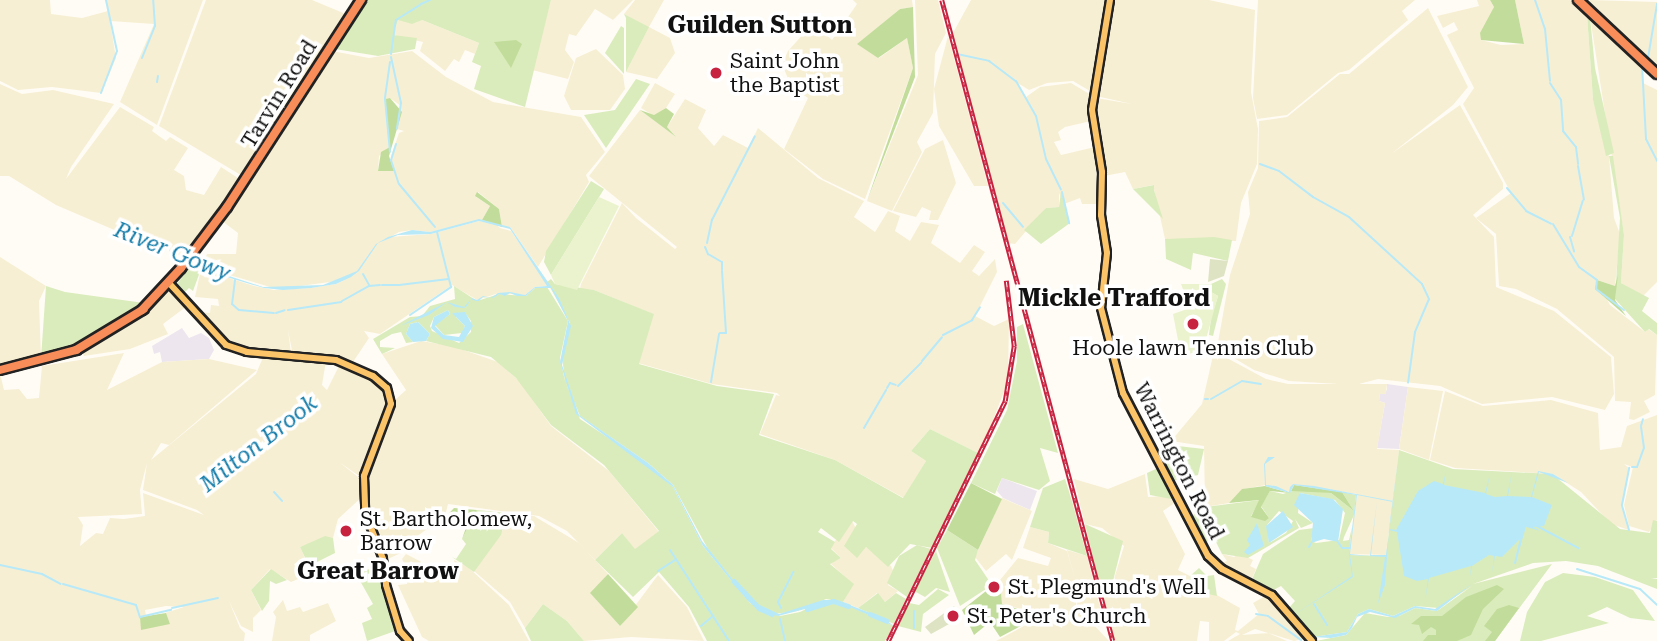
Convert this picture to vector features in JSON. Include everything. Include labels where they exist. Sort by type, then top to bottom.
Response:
[{"type":"highway","name":"Tarvin Road","points":[[0,370],[76,350],[142,310],[170,284],[227,207],[361,0]]},
{"type":"highway","points":[[1581,0],[1657,69]]},
{"type":"highway","points":[[1581,0],[1657,74]]},
{"type":"main road","name":"Warrington Road","points":[[1110,0],[1092,110],[1102,172],[1101,215],[1107,248],[1101,308],[1119,380],[1208,556],[1222,569],[1272,596],[1306,632],[1311,641]]},
{"type":"main road","points":[[170,284],[226,345],[247,352],[340,362],[380,380],[391,396],[363,480],[365,512],[384,564],[389,597],[400,631],[409,641]]},
{"type":"shaded area","points":[[0,0],[50,0],[51,14],[82,18],[108,11],[106,0],[203,0],[157,125],[120,102],[154,24],[110,21],[116,58],[101,93],[52,87],[18,90],[0,81]]},
{"type":"shaded area","points":[[206,0],[312,0],[348,15],[244,177],[159,126]]},
{"type":"shaded area","points":[[551,0],[633,0],[613,20],[595,9],[576,36],[569,34],[565,50],[574,62],[568,79],[532,70]]},
{"type":"shaded area","points":[[635,0],[664,0],[649,27],[670,38],[675,53],[657,79],[626,72],[648,28],[624,14]]},
{"type":"shaded area","points":[[853,0],[912,0],[913,7],[900,9],[858,44],[879,58],[907,38],[913,68],[865,199],[823,179],[784,149],[808,98],[791,86],[782,64],[788,51],[813,23],[832,40],[857,4]]},
{"type":"shaded area","points":[[915,0],[938,0],[946,33],[935,54],[933,113],[917,142],[922,152],[892,211],[867,201],[918,75]]},
{"type":"shaded area","points":[[971,0],[1108,0],[1090,91],[1073,81],[1047,83],[1029,90],[1016,82],[1026,97],[1040,87],[1071,83],[1091,95],[1091,121],[1065,127],[1058,132],[1061,140],[1054,142],[1061,155],[1095,147],[1098,204],[1082,204],[1080,198],[1064,204],[1059,193],[1059,207],[1046,208],[1015,244],[1008,243],[953,33]]},
{"type":"shaded area","points":[[1112,0],[1209,0],[1255,10],[1251,92],[1258,129],[1257,164],[1241,203],[1236,241],[1165,239],[1153,185],[1133,189],[1125,172],[1104,176],[1096,98],[1132,104],[1096,96]]},
{"type":"shaded area","points":[[1258,0],[1415,0],[1402,11],[1408,20],[1349,70],[1338,73],[1287,115],[1257,119],[1253,98]]},
{"type":"shaded area","points":[[1477,0],[1490,0],[1494,7],[1481,40],[1501,45],[1524,44],[1515,0],[1570,0],[1587,15],[1593,100],[1609,156],[1614,218],[1620,234],[1615,286],[1597,280],[1610,305],[1645,332],[1648,329],[1657,335],[1655,395],[1644,401],[1650,412],[1634,420],[1629,419],[1631,402],[1615,401],[1614,357],[1557,309],[1516,289],[1499,286],[1496,234],[1476,218],[1511,193],[1463,104],[1474,88],[1447,35],[1458,30],[1454,22],[1443,28],[1437,16],[1479,6]]},
{"type":"shaded area","points":[[1590,0],[1657,2],[1657,66],[1590,4]]},
{"type":"shaded area","points":[[1428,8],[1468,87],[1453,105],[1391,154],[1460,105],[1503,183],[1503,189],[1473,215],[1494,237],[1496,287],[1554,311],[1611,357],[1614,394],[1605,410],[1552,397],[1482,404],[1440,386],[1378,379],[1355,385],[1289,381],[1254,370],[1217,348],[1230,275],[1250,214],[1248,192],[1258,168],[1259,121],[1287,117],[1340,74],[1349,74]]},
{"type":"shaded area","points":[[1590,17],[1642,65],[1643,83],[1657,90],[1657,282],[1643,296],[1621,283],[1624,235]]},
{"type":"shaded area","points":[[398,20],[422,20],[479,43],[475,54],[465,50],[459,62],[454,59],[445,71],[420,51],[423,42],[393,35]]},
{"type":"shaded area","points":[[948,36],[988,186],[974,186],[939,126],[934,89]]},
{"type":"shaded area","points":[[596,49],[623,75],[625,89],[610,110],[571,110],[564,96],[576,58]]},
{"type":"shaded area","points":[[332,51],[369,58],[412,51],[446,77],[493,102],[581,117],[605,152],[586,175],[589,182],[538,267],[510,227],[502,227],[499,209],[478,192],[476,197],[490,206],[482,220],[430,232],[399,232],[390,237],[431,234],[479,221],[496,224],[500,228],[511,231],[548,286],[535,287],[525,295],[499,293],[477,300],[452,285],[380,334],[364,331],[369,338],[351,365],[293,356],[288,330],[291,353],[246,350],[226,342],[200,318],[201,312],[210,313],[211,305],[219,306],[218,299],[195,297],[201,269],[274,290],[311,288],[345,280],[277,289],[202,267],[207,254],[236,254],[238,233],[222,221]],"holes":[[[390,98],[401,106],[397,129],[404,131],[399,133],[391,156],[394,170],[378,171],[379,156],[390,148],[385,99]]]},
{"type":"shaded area","points":[[655,83],[675,94],[666,108],[654,116],[641,108]]},
{"type":"shaded area","points":[[0,84],[22,94],[53,90],[114,104],[71,167],[66,179],[120,107],[154,127],[152,131],[166,141],[170,137],[188,148],[174,170],[184,176],[186,190],[204,195],[221,167],[241,180],[187,258],[126,235],[56,205],[9,176],[0,176]]},
{"type":"shaded area","points":[[685,99],[706,110],[698,128],[714,146],[723,135],[748,148],[758,128],[818,178],[864,201],[854,217],[875,232],[888,211],[900,216],[895,231],[910,241],[921,222],[939,225],[931,243],[960,263],[974,245],[985,252],[972,271],[979,276],[995,259],[997,272],[975,316],[994,326],[1009,319],[1008,381],[980,454],[930,429],[911,451],[926,461],[904,498],[835,460],[760,434],[776,395],[780,396],[777,393],[712,384],[638,363],[653,314],[594,290],[580,289],[581,284],[622,203],[636,218],[675,249],[677,247],[589,176],[640,110],[676,137],[667,127]]},
{"type":"shaded area","points":[[943,140],[956,183],[938,220],[929,220],[931,211],[922,207],[916,217],[893,211],[925,149]]},
{"type":"shaded area","points":[[0,257],[46,286],[39,301],[41,358],[0,367]]},
{"type":"shaded area","points":[[171,290],[187,306],[163,324],[168,334],[130,349],[84,356],[82,351],[130,323]]},
{"type":"shaded area","points":[[182,328],[189,338],[201,333],[209,338],[214,350],[209,359],[162,362],[160,352],[154,354],[152,346]]},
{"type":"shaded area","points":[[421,341],[452,346],[498,362],[520,382],[551,426],[609,471],[659,532],[635,550],[622,533],[595,560],[567,531],[539,516],[448,504],[445,516],[405,545],[407,550],[388,559],[368,515],[367,474],[394,401],[406,390],[382,354]]},
{"type":"shaded area","points":[[1214,351],[1266,379],[1288,384],[1387,384],[1386,394],[1380,394],[1379,401],[1385,403],[1377,449],[1399,450],[1386,555],[1349,554],[1357,494],[1293,484],[1289,492],[1266,485],[1244,489],[1229,503],[1205,507],[1204,446],[1171,441],[1202,404]]},
{"type":"shaded area","points":[[124,353],[107,390],[162,362],[209,359],[257,370],[169,445],[161,443],[151,460],[256,374],[264,355],[326,361],[322,385],[327,390],[340,364],[383,385],[390,399],[362,478],[339,462],[362,480],[363,496],[338,519],[333,538],[300,547],[305,558],[294,564],[299,574],[308,575],[291,582],[270,569],[251,590],[261,610],[253,618],[253,632],[241,626],[229,601],[240,628],[245,633],[244,641],[0,641],[0,373],[4,390],[19,389],[27,399],[39,398],[42,366]],"holes":[[[147,463],[143,490],[204,515],[143,493],[145,516],[110,518],[103,534],[96,533],[80,546],[83,525],[78,517],[142,514],[140,490]],[[166,606],[184,607],[165,613],[170,624],[141,617],[146,616],[145,610]]]},
{"type":"shaded area","points":[[1387,384],[1408,387],[1399,449],[1377,448],[1385,403],[1379,401],[1380,393],[1387,390]]},
{"type":"shaded area","points":[[1408,387],[1443,391],[1429,460],[1399,449]]},
{"type":"shaded area","points":[[1445,391],[1483,406],[1551,400],[1598,413],[1600,450],[1621,447],[1627,426],[1657,415],[1657,520],[1649,532],[1629,526],[1624,505],[1633,467],[1624,464],[1629,468],[1622,505],[1629,530],[1611,524],[1581,492],[1553,474],[1455,468],[1430,460]]},
{"type":"shaded area","points":[[1145,474],[1148,497],[1165,496],[1176,502],[1163,511],[1185,554],[1178,570],[1190,576],[1189,595],[1215,594],[1240,608],[1235,630],[1238,631],[1259,614],[1253,603],[1267,595],[1306,638],[1294,641],[1268,633],[1287,641],[1228,641],[1240,634],[1236,632],[1224,641],[1209,641],[1209,622],[1200,621],[1197,641],[1114,641],[1100,587],[1111,589],[1124,546],[1102,528],[1085,524],[1074,479],[1108,489]],"holes":[[[1255,629],[1268,633],[1242,635]]]},
{"type":"shaded area","points":[[1002,478],[1037,491],[1030,510],[1003,498],[997,491]]},
{"type":"shaded area","points":[[1002,498],[1032,511],[1012,560],[1006,554],[986,571],[975,557]]},
{"type":"shaded area","points":[[507,513],[534,516],[579,543],[608,574],[591,594],[620,626],[658,575],[687,607],[704,641],[631,637],[584,641],[567,621],[543,604],[525,628],[510,602],[474,571],[505,527]]},
{"type":"shaded area","points":[[852,521],[866,547],[891,566],[894,573],[888,585],[898,591],[885,602],[877,593],[858,608],[843,602],[853,584],[830,563],[841,558],[830,547]]},
{"type":"shaded area","points":[[1030,527],[1049,532],[1048,543],[1067,551],[1076,582],[1067,550],[1087,556],[1104,623],[1099,627],[1076,615],[1078,594],[1074,615],[1043,615],[1002,604],[1000,580],[1018,558],[1048,566],[1051,558],[1023,548]]},
{"type":"shaded area","points":[[1239,553],[1253,560],[1250,566],[1256,569],[1251,581],[1218,565],[1227,561],[1222,554],[1234,557]]},
{"type":"shaded area","points":[[406,554],[433,568],[455,564],[454,560],[469,568],[509,605],[529,641],[429,641],[422,637],[398,585],[407,584],[408,571],[402,559]]},
{"type":"shaded area","points":[[283,600],[287,611],[300,607],[303,612],[328,603],[336,621],[310,635],[310,641],[272,641],[276,617],[273,612]]},
{"type":"shaded area","points":[[1060,616],[1092,623],[1109,641],[996,641],[1037,619]]},
{"type":"green space","points":[[365,0],[551,0],[525,107],[474,89],[481,66],[472,62],[479,43],[422,20],[412,24],[398,20],[393,35],[417,38],[415,49],[378,56],[335,49]]},
{"type":"green space","points":[[1490,0],[1515,0],[1524,44],[1481,40],[1480,33],[1494,7]]},
{"type":"green space","points":[[1570,0],[1590,17],[1595,68],[1614,153],[1606,156],[1593,100],[1587,15]]},
{"type":"green space","points":[[913,7],[915,77],[867,201],[913,68],[907,38],[878,58],[857,44],[900,9]]},
{"type":"green space","points":[[624,14],[649,27],[626,72],[626,18]]},
{"type":"green space","points":[[621,26],[624,28],[624,74],[605,53]]},
{"type":"green space","points":[[516,40],[522,44],[511,68],[494,42]]},
{"type":"green space","points":[[636,79],[650,84],[606,148],[584,115],[615,110]]},
{"type":"green space","points":[[390,98],[402,112],[389,156],[394,171],[378,171],[381,152],[390,147],[385,99]]},
{"type":"green space","points":[[666,108],[674,114],[667,127],[676,137],[640,110],[654,115]]},
{"type":"green space","points":[[1609,156],[1613,156],[1624,235],[1621,283],[1649,298],[1642,311],[1657,323],[1657,335],[1649,329],[1645,332],[1615,299],[1620,218]]},
{"type":"green space","points":[[591,181],[604,189],[551,275],[544,262],[546,251]]},
{"type":"green space","points":[[1154,185],[1154,190],[1163,219],[1133,189]]},
{"type":"green space","points":[[1061,191],[1070,223],[1041,244],[1024,230],[1046,208],[1059,207]]},
{"type":"green space","points":[[477,192],[499,209],[502,227],[482,220],[490,206],[475,196]]},
{"type":"green space","points":[[599,197],[619,206],[577,290],[555,284],[551,275]]},
{"type":"green space","points":[[1214,237],[1232,240],[1228,261],[1193,253],[1191,270],[1166,259],[1165,239]]},
{"type":"green space","points":[[1210,259],[1228,261],[1224,276],[1208,282]]},
{"type":"green space","points":[[192,264],[201,269],[193,291],[189,288],[184,293],[189,302],[176,285]]},
{"type":"green space","points":[[1618,275],[1615,300],[1626,316],[1595,289],[1597,280],[1615,286]]},
{"type":"green space","points":[[551,279],[555,284],[594,290],[654,314],[639,364],[717,386],[774,394],[759,435],[835,460],[903,498],[926,461],[911,451],[930,429],[980,454],[932,548],[910,544],[888,567],[866,547],[857,558],[844,546],[857,524],[853,521],[839,542],[821,528],[818,532],[835,542],[831,549],[841,558],[830,564],[854,584],[843,602],[826,599],[797,611],[774,614],[749,600],[709,551],[673,485],[648,463],[580,416],[566,383],[580,419],[643,461],[673,487],[703,546],[750,603],[762,611],[780,616],[800,612],[820,602],[840,602],[894,626],[885,641],[707,641],[689,607],[659,572],[633,597],[595,560],[622,533],[635,549],[659,531],[604,465],[551,425],[516,378],[491,357],[426,341],[430,334],[418,322],[410,324],[406,334],[413,342],[406,343],[401,332],[392,334],[380,341],[380,347],[395,348],[382,354],[373,339],[410,317],[422,316],[430,306],[455,299],[454,286],[477,301],[499,294],[526,296],[535,288],[547,287],[568,321],[560,358],[565,381],[562,357],[570,323],[547,282]],"holes":[[[448,310],[450,314],[435,325],[444,335],[462,333],[465,326],[456,317],[465,313],[471,321],[471,332],[459,343],[432,331],[430,326],[434,317]]]},
{"type":"green space","points":[[1222,279],[1226,284],[1213,336],[1209,335],[1211,318],[1218,296],[1211,292],[1211,284]]},
{"type":"green space","name":"Hoole lawn Tennis Club","points":[[1181,284],[1211,284],[1211,292],[1218,296],[1203,350],[1181,356],[1173,314],[1190,308]]},
{"type":"green space","points":[[46,286],[65,292],[144,303],[80,345],[41,358]]},
{"type":"green space","points":[[1023,324],[1058,453],[1040,448],[1050,481],[1039,490],[1002,478],[995,494],[971,483],[1007,410],[1017,361],[1017,327]]},
{"type":"green space","points":[[1169,445],[1204,449],[1198,475],[1170,482],[1157,457]]},
{"type":"green space","points":[[1399,450],[1453,469],[1552,474],[1620,529],[1650,533],[1653,520],[1657,521],[1657,578],[1651,578],[1657,579],[1657,589],[1598,566],[1566,561],[1533,563],[1473,584],[1552,564],[1495,641],[1316,641],[1346,635],[1365,613],[1388,617],[1399,616],[1415,608],[1437,611],[1472,586],[1438,608],[1415,606],[1393,616],[1369,609],[1358,614],[1347,632],[1313,637],[1288,609],[1295,601],[1281,586],[1270,592],[1253,582],[1253,577],[1263,554],[1299,530],[1314,528],[1311,541],[1316,543],[1339,540],[1345,513],[1335,500],[1300,493],[1298,513],[1313,523],[1301,528],[1295,519],[1299,528],[1248,558],[1222,554],[1214,538],[1203,544],[1190,517],[1205,507],[1260,500],[1251,516],[1269,518],[1261,506],[1270,491],[1283,494],[1300,488],[1331,493],[1354,511],[1342,492],[1356,495],[1354,515],[1343,541],[1349,540],[1352,527],[1349,555],[1386,556]],"holes":[[[1279,511],[1293,521],[1286,533],[1269,543],[1267,525]]]},
{"type":"green space","points":[[1158,468],[1176,500],[1150,495],[1147,473]]},
{"type":"green space","points":[[1065,479],[1087,556],[1048,543],[1049,532],[1030,527],[1043,488]]},
{"type":"green space","points":[[971,483],[1002,499],[978,550],[947,530]]},
{"type":"green space","points":[[1294,485],[1342,492],[1354,511],[1331,493],[1291,491]]},
{"type":"green space","points":[[1265,486],[1290,493],[1270,491],[1261,507],[1269,518],[1265,521],[1251,517],[1259,500],[1229,503],[1242,489]]},
{"type":"green space","points":[[454,508],[477,510],[462,539],[469,519],[467,514],[456,515],[449,529],[438,525]]},
{"type":"green space","points":[[477,510],[507,513],[501,535],[474,572],[452,557],[456,559],[466,544],[462,539]]},
{"type":"green space","points":[[1085,524],[1123,541],[1111,589],[1100,587]]},
{"type":"green space","points":[[947,530],[978,550],[975,560],[992,585],[960,606],[937,548]]},
{"type":"green space","points":[[325,536],[333,538],[335,553],[309,566],[300,547]]},
{"type":"green space","points":[[917,545],[931,549],[907,597],[887,583],[899,556]]},
{"type":"green space","points":[[936,551],[950,592],[936,588],[925,597],[914,591]]},
{"type":"green space","points":[[382,567],[398,630],[367,641],[362,623],[372,619],[367,608],[373,604],[359,579],[365,570]]},
{"type":"green space","points":[[1199,568],[1207,576],[1214,575],[1217,596],[1189,590],[1190,576]]},
{"type":"green space","points":[[271,569],[287,580],[276,584],[270,581],[269,601],[262,611],[251,590]]},
{"type":"green space","points":[[1563,573],[1595,577],[1633,590],[1655,621],[1630,618],[1607,607],[1587,616],[1609,623],[1541,641],[1520,641],[1527,612],[1545,582]]},
{"type":"green space","points":[[608,574],[638,607],[620,626],[590,593]]},
{"type":"green space","points":[[1000,580],[1002,604],[1040,616],[1000,637],[990,622],[974,635],[962,610]]},
{"type":"green space","points":[[1497,585],[1504,589],[1483,609],[1471,635],[1457,641],[1423,641],[1428,635],[1436,635],[1436,630],[1431,627],[1422,634],[1419,625],[1411,624],[1421,616],[1442,616],[1466,597]]},
{"type":"green space","points":[[938,589],[949,595],[923,614],[921,632],[898,626],[909,603],[919,605]]},
{"type":"green space","points":[[878,593],[885,602],[896,593],[906,599],[894,624],[858,608]]},
{"type":"green space","points":[[543,604],[567,621],[584,641],[531,641],[525,628]]},
{"type":"green space","points":[[1509,605],[1519,608],[1495,641],[1485,641],[1492,632],[1484,626],[1497,609]]},
{"type":"green space","points":[[954,606],[960,618],[931,634],[925,627]]},
{"type":"green space","points":[[166,613],[170,624],[141,630],[140,617]]},
{"type":"water","points":[[479,219],[510,227],[559,298],[571,326],[562,365],[579,415],[648,463],[673,485],[702,541],[749,600],[779,614],[823,600],[837,600],[883,618],[894,626],[836,601],[778,616],[761,612],[748,601],[703,546],[673,487],[576,414],[560,362],[568,321],[551,288],[535,288],[526,296],[510,293],[491,298],[498,293],[510,292],[525,295],[535,287],[547,286],[510,229],[479,221],[431,234],[398,235],[378,243],[359,271],[351,277],[336,284],[311,288],[264,288],[203,270],[192,264],[263,287],[323,285],[357,271],[376,244],[388,237],[412,230],[430,232]]},
{"type":"water","points":[[471,299],[464,308],[447,302],[464,307]]},
{"type":"water","points":[[447,302],[429,315],[400,326]]},
{"type":"water","points":[[448,310],[450,314],[435,326],[444,335],[459,337],[465,326],[452,313],[465,312],[473,326],[463,342],[443,339],[431,328],[434,317]]},
{"type":"water","points":[[418,322],[430,334],[426,341],[413,342],[406,334],[410,324]]},
{"type":"water","points":[[1268,457],[1275,457],[1265,464],[1266,485],[1289,492],[1293,484],[1393,501],[1357,495],[1350,554],[1370,556],[1377,501],[1371,555],[1386,555],[1389,535],[1385,585],[1378,604],[1385,557],[1350,555],[1353,577],[1294,615],[1352,576],[1349,554],[1356,495],[1294,485],[1290,493],[1265,486],[1264,464]]},
{"type":"water","points":[[1446,471],[1444,485],[1485,493],[1490,474],[1486,494],[1495,497],[1507,496],[1512,472],[1508,496],[1531,497],[1538,471],[1553,474],[1568,483],[1539,472],[1532,497],[1552,505],[1544,526],[1533,527],[1541,531],[1526,527],[1515,564],[1520,539],[1502,557],[1495,556],[1492,573],[1494,556],[1489,555],[1472,566],[1470,577],[1471,566],[1429,578],[1425,602],[1428,579],[1417,581],[1404,576],[1397,532],[1389,529],[1396,530],[1418,491],[1434,481],[1443,484]]},
{"type":"water","points":[[1300,493],[1333,499],[1343,509],[1338,542],[1324,539],[1311,543],[1313,523],[1294,505]]},
{"type":"water","points":[[1283,511],[1293,527],[1269,543],[1266,526]]},
{"type":"water","points":[[1257,523],[1264,546],[1248,555],[1244,552],[1250,545],[1247,540]]},
{"type":"water","points":[[1472,584],[1437,611],[1415,608],[1395,618],[1370,612],[1357,617],[1346,635],[1313,637],[1347,632],[1358,614],[1369,609],[1393,616],[1415,606],[1435,609]]},
{"type":"waterway","points":[[101,93],[117,51],[106,0]]},
{"type":"waterway","points":[[142,58],[155,26],[153,0]]},
{"type":"waterway","points":[[421,4],[430,0]]},
{"type":"waterway","points":[[1535,0],[1545,29],[1550,81]]},
{"type":"waterway","points":[[1648,58],[1657,4]]},
{"type":"waterway","points":[[391,54],[396,20],[420,5]]},
{"type":"waterway","points":[[957,54],[989,61],[1016,81],[1036,116],[1046,159],[1061,190]]},
{"type":"waterway","points":[[391,57],[401,103],[397,129]]},
{"type":"waterway","points":[[390,62],[385,99],[390,152]]},
{"type":"waterway","points":[[1642,65],[1646,139],[1657,161]]},
{"type":"waterway","points":[[157,82],[158,76]]},
{"type":"waterway","points":[[1550,83],[1561,100],[1563,131],[1576,147],[1578,164]]},
{"type":"waterway","points":[[707,243],[712,220],[755,136]]},
{"type":"waterway","points":[[396,144],[391,160],[399,184],[435,227]]},
{"type":"waterway","points":[[1260,164],[1279,171],[1313,197],[1349,217],[1422,284],[1429,299],[1415,332],[1408,383]]},
{"type":"waterway","points":[[1578,166],[1584,199]]},
{"type":"waterway","points":[[1507,188],[1526,211],[1551,224]]},
{"type":"waterway","points":[[1062,192],[1069,223]]},
{"type":"waterway","points":[[1572,236],[1583,201]]},
{"type":"waterway","points":[[1003,203],[1023,227]]},
{"type":"waterway","points":[[1553,224],[1579,267],[1597,280],[1596,289],[1624,310]]},
{"type":"waterway","points":[[410,315],[451,287],[437,232]]},
{"type":"waterway","points":[[1570,237],[1574,251]]},
{"type":"waterway","points":[[705,247],[708,254],[722,262],[722,270]]},
{"type":"waterway","points":[[720,333],[726,333],[722,271]]},
{"type":"waterway","points":[[363,274],[369,285]]},
{"type":"waterway","points":[[399,285],[449,279]]},
{"type":"waterway","points":[[235,280],[232,304],[239,310],[274,313]]},
{"type":"waterway","points":[[342,301],[369,286],[380,285]]},
{"type":"waterway","points":[[382,285],[398,285]]},
{"type":"waterway","points":[[288,310],[341,302]]},
{"type":"waterway","points":[[943,335],[972,320],[980,307]]},
{"type":"waterway","points":[[276,313],[285,310]]},
{"type":"waterway","points":[[711,382],[719,334]]},
{"type":"waterway","points":[[922,361],[942,337]]},
{"type":"waterway","points":[[898,386],[921,363]]},
{"type":"waterway","points":[[1211,399],[1242,381],[1261,384]]},
{"type":"waterway","points":[[887,388],[890,383],[896,385]]},
{"type":"waterway","points":[[864,428],[886,390]]},
{"type":"waterway","points":[[1641,426],[1643,419]]},
{"type":"waterway","points":[[1632,467],[1637,467],[1644,448],[1641,427]]},
{"type":"waterway","points":[[1629,468],[1622,505],[1629,530]]},
{"type":"waterway","points":[[274,492],[282,501]]},
{"type":"waterway","points":[[1537,526],[1578,548]]},
{"type":"waterway","points":[[1515,563],[1521,539]]},
{"type":"waterway","points":[[1338,542],[1342,548],[1350,548]]},
{"type":"waterway","points":[[1309,547],[1311,543]]},
{"type":"waterway","points":[[670,550],[729,641]]},
{"type":"waterway","points":[[658,571],[675,560]]},
{"type":"waterway","points":[[0,565],[42,574],[61,584]]},
{"type":"waterway","points":[[1577,569],[1640,589],[1657,605]]},
{"type":"waterway","points":[[781,608],[778,602],[793,572]]},
{"type":"waterway","name":"River Gowy","points":[[734,581],[759,608],[772,614]]},
{"type":"waterway","points":[[63,584],[136,605],[140,617],[171,610]]},
{"type":"waterway","points":[[172,608],[218,598]]},
{"type":"waterway","name":"River Gowy","points":[[807,609],[833,601],[848,606]]},
{"type":"waterway","points":[[1314,604],[1327,625]]},
{"type":"waterway","points":[[914,611],[914,628]]},
{"type":"waterway","name":"River Gowy","points":[[870,614],[887,621]]},
{"type":"waterway","points":[[1256,614],[1268,616],[1301,640]]},
{"type":"waterway","points":[[701,626],[713,616]]},
{"type":"waterway","points":[[780,619],[785,641]]},
{"type":"railway","points":[[942,0],[1113,641]]},
{"type":"railway","points":[[888,641],[1005,401],[1014,346],[1006,280]]},
{"type":"place","name":"Saint John the Baptist","points":[[716,73]]},
{"type":"place","name":"Hoole lawn Tennis Club","points":[[1193,324]]},
{"type":"place","name":"St. Bartholomew, Barrow","points":[[346,531]]},
{"type":"place","name":"St. Plegmund's Well","points":[[994,587]]},
{"type":"place","name":"St. Peter's Church","points":[[953,616]]},
{"type":"district","name":"Guilden Sutton","points":[[760,26]]},
{"type":"district","name":"Mickle Trafford","points":[[1114,299]]},
{"type":"district","name":"Great Barrow","points":[[378,572]]},
{"type":"water label","name":"Milton Brook","points":[[259,444]]}]
